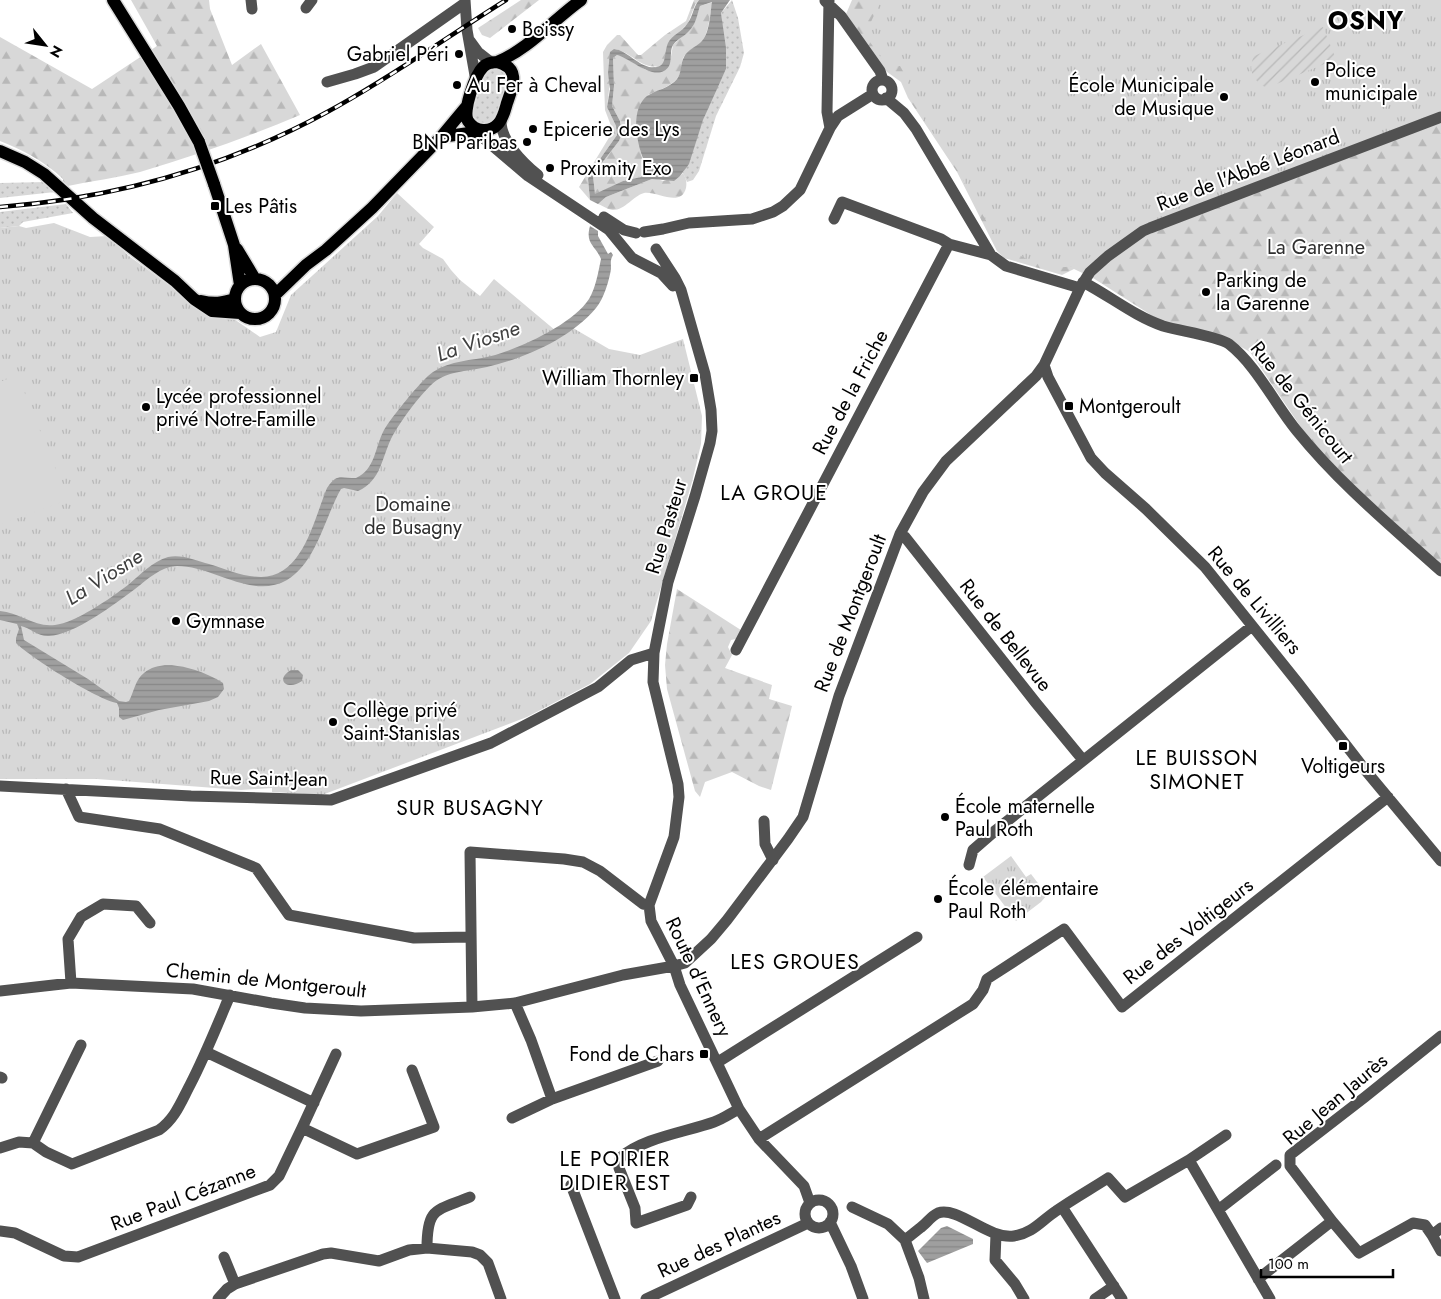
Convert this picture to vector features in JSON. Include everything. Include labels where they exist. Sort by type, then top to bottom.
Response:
[{"type":"main road","points":[[113,0],[179,106],[199,142],[234,245],[240,285]]},
{"type":"main road","points":[[275,295],[306,265],[326,250],[372,208],[441,136],[466,107],[481,69],[509,56],[581,0]]},
{"type":"main road","points":[[441,136],[494,128],[501,120],[513,87],[517,59],[530,41]]},
{"type":"main road","points":[[494,62],[508,68],[514,79]]},
{"type":"main road","points":[[466,107],[466,117],[478,129]]},
{"type":"main road","points":[[0,151],[25,162],[44,174],[93,218],[175,281],[194,299],[212,311],[240,313]]},
{"type":"main road","points":[[234,245],[260,280],[272,287],[275,295],[275,305],[270,313],[254,320],[246,318],[236,306],[236,292],[240,285],[247,281],[260,280],[278,278],[306,265]]},
{"type":"main road","points":[[194,299],[210,303],[235,299]]},
{"type":"street","points":[[327,82],[374,67],[465,2],[476,81]]},
{"type":"street","points":[[827,2],[841,16],[880,71],[883,80],[888,82],[891,87],[891,94],[886,98],[880,99],[873,94]]},
{"type":"street","points":[[827,2],[829,74],[827,112],[830,128]]},
{"type":"street","points":[[470,40],[478,52],[494,62]]},
{"type":"street","points":[[873,94],[874,84],[883,80]]},
{"type":"street","points":[[478,129],[528,176],[607,223],[624,230],[640,232],[698,222],[752,219],[778,209],[800,190],[830,128],[838,116],[873,94]]},
{"type":"street","points":[[886,98],[904,112],[916,129],[992,255]]},
{"type":"street","name":"Rue de l'Abbé Léonard","points":[[1081,285],[1093,268],[1135,236],[1150,228],[1441,117]]},
{"type":"street","points":[[501,120],[501,128],[506,141],[534,172],[583,209]]},
{"type":"street","points":[[834,219],[842,202],[941,239],[948,244],[992,255]]},
{"type":"street","points":[[607,223],[613,234],[632,258],[640,261],[650,258],[661,236],[668,228]]},
{"type":"street","points":[[640,232],[653,238],[656,247]]},
{"type":"street","points":[[627,251],[628,240],[640,232]]},
{"type":"street","name":"Rue de la Friche","points":[[736,650],[948,244]]},
{"type":"street","name":"Rue Pasteur","points":[[654,653],[668,582],[710,443],[711,410],[705,374],[681,290],[656,247]]},
{"type":"street","name":"Rue de Génicourt","points":[[992,255],[1006,266],[1081,285],[1138,316],[1164,326],[1226,342],[1241,354],[1296,429],[1321,459],[1371,509],[1441,571]]},
{"type":"street","name":"Rue Pasteur","points":[[640,261],[661,273],[674,289],[711,410]]},
{"type":"street","name":"Rue de Montgeroult","points":[[674,966],[685,962],[711,939],[773,860],[803,817],[838,696],[900,534],[923,492],[946,461],[1036,376],[1044,365],[1081,285]]},
{"type":"street","name":"Rue de Livilliers","points":[[1044,365],[1048,377],[1091,458],[1105,474],[1146,508],[1206,568],[1388,798],[1441,861]]},
{"type":"street","name":"Rue de Bellevue","points":[[900,534],[905,537],[1083,760]]},
{"type":"street","points":[[969,865],[974,850],[996,830],[1252,626]]},
{"type":"street","name":"Rue Saint-Jean","points":[[0,786],[191,796],[331,800],[490,743],[598,687],[631,660],[654,653]]},
{"type":"street","name":"Route d'Ennery","points":[[654,653],[653,682],[678,784],[679,797],[674,837],[649,906],[651,921],[674,966],[680,985],[739,1109],[759,1139],[804,1186],[810,1203]]},
{"type":"street","points":[[66,789],[79,817],[160,829],[256,868],[289,915],[414,938],[470,937]]},
{"type":"street","name":"Rue des Voltigeurs","points":[[759,1139],[973,1004],[983,990],[987,979],[1064,929],[1122,1007],[1388,798]]},
{"type":"street","points":[[764,821],[765,844],[773,860]]},
{"type":"street","points":[[472,1007],[470,852],[583,862],[600,870],[643,904],[649,906]]},
{"type":"street","points":[[71,983],[68,939],[80,917],[103,904],[136,906],[150,923]]},
{"type":"street","points":[[718,1062],[917,937]]},
{"type":"street","name":"Chemin de Montgeroult","points":[[0,990],[71,983],[194,989],[271,1004],[360,1011],[515,1004],[623,975],[674,966]]},
{"type":"street","points":[[0,1148],[20,1142],[33,1143],[46,1152],[72,1164],[159,1130],[168,1124],[177,1111],[206,1052],[230,996]]},
{"type":"street","points":[[515,1004],[531,1040],[552,1099]]},
{"type":"street","name":"Rue Jean Jaurès","points":[[1332,1221],[1290,1166],[1290,1155],[1441,1036]]},
{"type":"street","points":[[33,1143],[81,1045]]},
{"type":"street","points":[[206,1052],[314,1103]]},
{"type":"street","name":"Rue Paul Cézanne","points":[[0,1231],[15,1232],[64,1256],[78,1257],[270,1185],[278,1176],[336,1054]]},
{"type":"street","points":[[512,1118],[552,1099],[658,1061]]},
{"type":"street","points":[[302,1128],[357,1154],[434,1127],[412,1070]]},
{"type":"street","points":[[691,1197],[687,1205],[636,1223],[635,1208],[619,1168],[620,1158],[626,1153],[672,1133],[715,1121],[739,1109]]},
{"type":"street","points":[[905,1240],[933,1216],[944,1212],[952,1213],[996,1234],[1012,1237],[1026,1233],[1035,1229],[1044,1219],[1108,1178],[1125,1197],[1189,1160],[1226,1135]]},
{"type":"street","points":[[1189,1160],[1270,1299]]},
{"type":"street","points":[[1218,1210],[1276,1164]]},
{"type":"street","points":[[570,1185],[615,1299]]},
{"type":"street","points":[[427,1248],[429,1220],[435,1212],[470,1197]]},
{"type":"street","points":[[817,1200],[824,1201],[830,1207],[832,1215],[830,1222],[818,1228],[808,1223],[805,1212],[810,1203],[817,1200]]},
{"type":"street","points":[[852,1207],[888,1224],[905,1240],[919,1278],[924,1299]]},
{"type":"street","points":[[1062,1207],[1122,1299]]},
{"type":"street","points":[[1258,1279],[1332,1221],[1359,1253],[1413,1223],[1425,1225],[1437,1232],[1441,1251]]},
{"type":"street","points":[[830,1222],[863,1299]]},
{"type":"street","name":"Rue des Plantes","points":[[646,1299],[808,1223]]},
{"type":"street","points":[[996,1234],[995,1260],[1015,1284],[1024,1299]]},
{"type":"street","points":[[218,1299],[227,1289],[236,1284],[323,1254],[331,1253],[380,1261],[409,1250],[427,1248],[472,1252],[485,1258],[501,1299]]},
{"type":"street","points":[[224,1257],[236,1284]]},
{"type":"street","points":[[1095,1299],[1114,1286]]},
{"type":"green space","points":[[131,0],[209,0],[210,9],[232,65],[261,44],[300,115],[201,153],[160,166],[131,174],[68,186],[63,179],[41,161],[0,141],[0,37],[92,89],[157,46]]},
{"type":"green space","points":[[521,0],[539,0],[490,38],[482,35],[478,28]]},
{"type":"green space","points":[[694,0],[699,0],[688,23],[667,46],[666,58],[663,64],[650,66],[614,49],[607,107],[616,126],[617,135],[590,173],[588,179],[590,200],[579,187],[613,131],[605,110],[603,52],[617,35],[620,35],[638,55],[641,55],[686,21]]},
{"type":"green space","points":[[732,0],[738,18],[744,53],[740,67],[716,116],[699,171],[693,180],[687,182],[683,173],[710,101],[726,69],[721,13]]},
{"type":"green space","name":"La Garenne","points":[[852,0],[1317,0],[1441,59],[1441,564],[1377,508],[1311,442],[1250,352],[1222,336],[1162,322],[1093,278],[1074,269],[1062,275],[1004,258],[997,251],[957,172],[908,98],[901,82],[883,69],[846,14]]},
{"type":"green space","points":[[881,0],[1441,0],[1441,111],[1145,225],[1112,250],[1105,248],[1078,264],[1068,267],[1046,265],[1024,258],[997,240],[958,171],[908,95],[908,80],[900,66],[887,66],[865,35]]},
{"type":"green space","points":[[713,2],[703,40],[685,55],[678,78],[666,87],[648,95],[637,131],[642,158],[647,168],[641,177],[623,181],[595,195],[593,176],[619,141],[622,129],[612,106],[614,86],[613,58],[617,55],[622,56],[646,70],[670,62],[673,45],[693,26],[700,6]]},
{"type":"green space","points":[[1323,27],[1336,59],[1267,88],[1258,83],[1253,75],[1251,66],[1254,56]]},
{"type":"green space","points":[[491,70],[504,72],[507,80],[495,117],[489,123],[483,124],[477,121],[472,112],[485,75]]},
{"type":"green space","points":[[683,173],[686,180],[686,188],[679,197],[674,198],[644,193],[621,208],[613,210],[598,204],[606,197],[652,179],[663,181],[680,176]]},
{"type":"green space","points":[[46,182],[55,192],[0,198],[0,183]]},
{"type":"green space","name":"Domaine de Busagny","points":[[397,193],[434,227],[419,244],[443,259],[460,280],[480,296],[494,279],[562,336],[573,328],[609,349],[640,355],[683,339],[702,416],[701,444],[692,482],[651,621],[629,653],[590,684],[527,717],[322,795],[272,792],[272,788],[241,790],[97,779],[0,779],[0,228],[19,226],[26,228],[54,223],[90,237],[108,236],[129,256],[170,286],[196,309],[215,317],[234,319],[260,337],[276,332],[291,295],[378,216]]},
{"type":"green space","points":[[66,204],[73,213],[23,222],[19,226],[0,228],[0,212]]},
{"type":"green space","points":[[12,377],[19,379],[65,492],[61,502],[0,525],[0,382]]},
{"type":"green space","points":[[677,589],[744,632],[740,638],[731,640],[728,647],[732,655],[725,668],[772,685],[769,699],[792,706],[771,790],[732,772],[705,782],[700,797],[695,791],[667,689],[665,665],[667,644]]},
{"type":"green space","points":[[1011,856],[1026,877],[1031,874],[1047,895],[1041,902],[1016,921],[983,877]]},
{"type":"shaded area","points":[[699,0],[730,0],[721,13],[726,48],[726,69],[703,120],[689,164],[674,181],[652,179],[606,197],[598,204],[590,200],[588,179],[590,173],[617,135],[616,126],[607,107],[610,89],[608,73],[610,52],[614,49],[619,50],[645,66],[660,66],[664,60],[668,43],[685,27]],"holes":[[[712,2],[706,34],[701,42],[685,55],[677,79],[671,85],[647,96],[641,103],[636,121],[636,131],[647,168],[641,177],[623,181],[595,194],[593,176],[619,141],[622,133],[620,121],[612,106],[614,86],[613,58],[617,55],[650,71],[658,73],[664,71],[670,64],[672,47],[691,28],[700,6]]]},
{"type":"shaded area","points":[[590,226],[598,231],[598,236],[608,254],[611,252],[613,255],[607,284],[596,308],[573,329],[546,346],[502,363],[450,374],[430,386],[405,416],[393,435],[377,474],[372,481],[358,491],[341,489],[313,551],[297,572],[287,580],[274,585],[260,586],[247,584],[191,567],[171,567],[154,574],[106,610],[70,630],[45,636],[21,626],[24,640],[88,679],[119,701],[129,701],[141,676],[152,668],[162,666],[184,667],[215,678],[223,683],[224,689],[218,697],[209,701],[159,710],[123,720],[119,717],[117,703],[65,678],[16,643],[19,629],[17,624],[0,620],[0,611],[41,624],[55,625],[63,623],[103,603],[152,565],[168,557],[179,556],[189,558],[254,577],[275,574],[287,567],[297,557],[305,544],[330,483],[339,477],[356,478],[367,470],[384,430],[407,399],[428,376],[447,365],[491,356],[516,348],[558,326],[571,317],[589,299],[601,259],[590,241]]},
{"type":"shaded area","points":[[291,670],[298,670],[303,675],[302,681],[297,684],[288,685],[283,681],[286,674]]},
{"type":"shaded area","points":[[947,1226],[973,1239],[973,1244],[927,1263],[918,1251],[941,1228]]},
{"type":"railway","points":[[0,207],[43,203],[128,187],[170,177],[211,164],[251,148],[290,131],[352,98],[506,0]]},
{"type":"place","name":"Boissy","points":[[512,29]]},
{"type":"place","name":"Gabriel Péri","points":[[459,54]]},
{"type":"place","name":"Police municipale","points":[[1315,82]]},
{"type":"place","name":"Au Fer à Cheval","points":[[457,85]]},
{"type":"place","name":"École Municipale de Musique","points":[[1224,97]]},
{"type":"place","name":"Epicerie des Lys","points":[[533,129]]},
{"type":"place","name":"BNP Paribas","points":[[527,142]]},
{"type":"place","name":"Proximity Exo","points":[[550,168]]},
{"type":"place","name":"Les Pâtis","points":[[215,206]]},
{"type":"place","name":"Parking de la Garenne","points":[[1206,292]]},
{"type":"place","name":"William Thornley","points":[[694,378]]},
{"type":"place","name":"Montgeroult","points":[[1069,406]]},
{"type":"place","name":"Lycée professionnel privé Notre-Famille","points":[[146,407]]},
{"type":"place","name":"Gymnase","points":[[176,621]]},
{"type":"place","name":"Collège privé Saint-Stanislas","points":[[333,722]]},
{"type":"place","name":"Voltigeurs","points":[[1343,746]]},
{"type":"place","name":"École maternelle Paul Roth","points":[[945,817]]},
{"type":"place","name":"École élémentaire Paul Roth","points":[[938,899]]},
{"type":"place","name":"Fond de Chars","points":[[704,1054]]},
{"type":"district","name":"OSNY","points":[[1366,20]]},
{"type":"district","name":"LA GROUE","points":[[774,493]]},
{"type":"district","name":"LE BUISSON SIMONET","points":[[1197,770]]},
{"type":"district","name":"SUR BUSAGNY","points":[[470,808]]},
{"type":"district","name":"LES GROUES","points":[[795,962]]},
{"type":"district","name":"LE POIRIER DIDIER EST","points":[[615,1171]]},
{"type":"water label","name":"La Viosne","points":[[478,341]]},
{"type":"water label","name":"La Viosne","points":[[104,577]]}]
